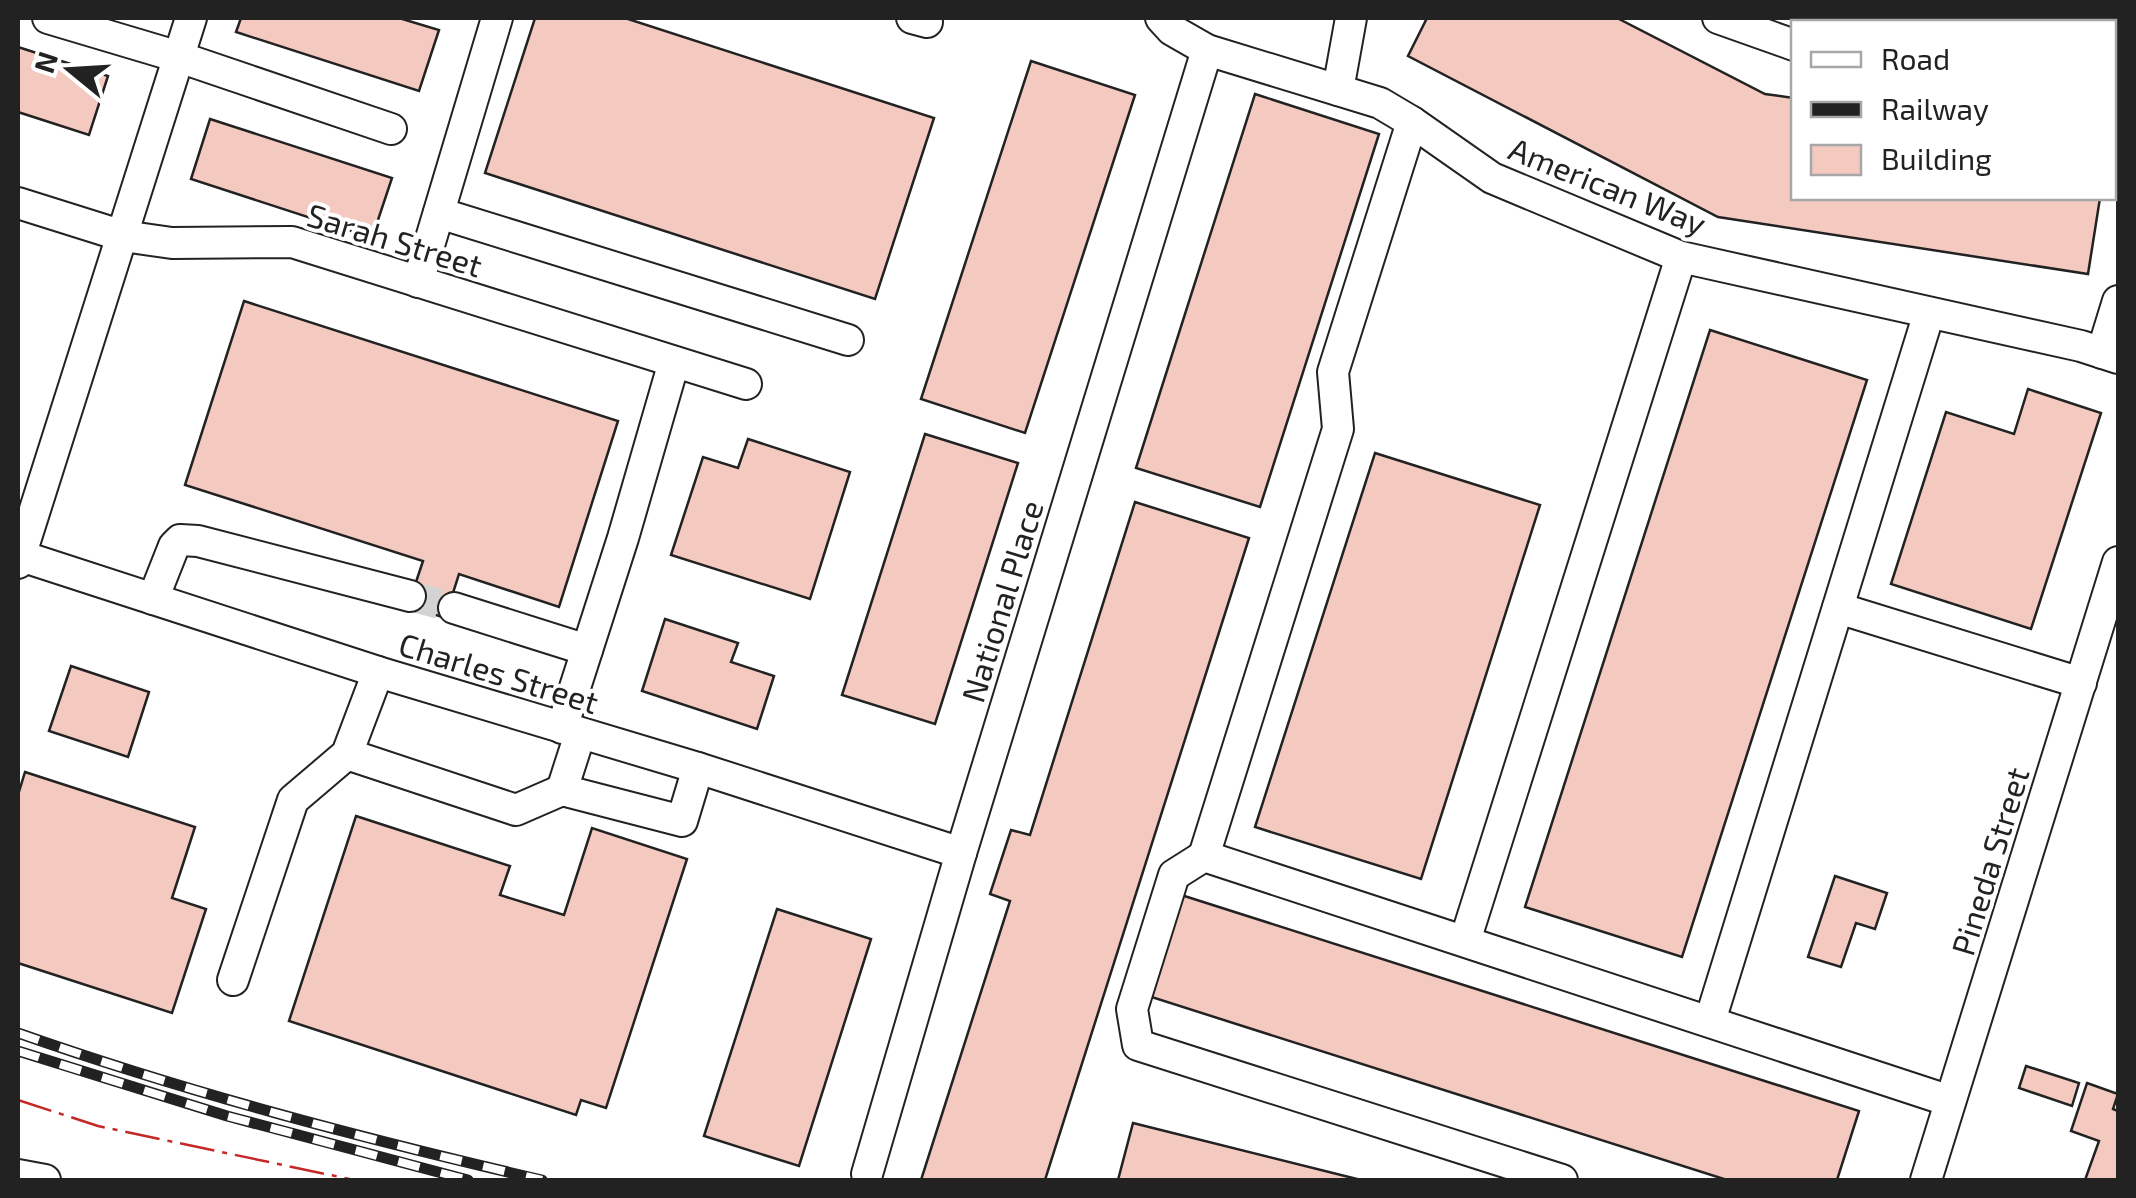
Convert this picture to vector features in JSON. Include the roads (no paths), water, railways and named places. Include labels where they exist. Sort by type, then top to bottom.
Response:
[{"type":"street","points":[[48,18],[179,57],[391,129]]},
{"type":"street","points":[[18,558],[191,18]]},
{"type":"street","points":[[418,282],[497,18]]},
{"type":"street","name":"American Way","points":[[1161,18],[1172,30],[1207,50],[1380,103],[1492,178],[1681,257],[2081,346],[2110,356]]},
{"type":"street","points":[[1338,90],[1351,18]]},
{"type":"street","points":[[1718,18],[1791,45]]},
{"type":"street","name":"National Place","points":[[868,1174],[961,853],[1207,50]]},
{"type":"street","points":[[1412,122],[1333,372],[1338,430],[1204,856],[1174,875],[1132,1009],[1138,1045],[1562,1180]]},
{"type":"street","name":"Sarah Street","points":[[18,205],[123,236],[172,242],[292,242],[746,384]]},
{"type":"street","points":[[439,213],[848,340]]},
{"type":"street","points":[[1465,941],[1681,257]]},
{"type":"street","points":[[2110,356],[2118,301]]},
{"type":"street","points":[[1710,1021],[1929,313]]},
{"type":"street","points":[[562,790],[587,650],[674,362]]},
{"type":"street","points":[[153,599],[180,540],[198,541],[410,596]]},
{"type":"street","name":"Charles Street","points":[[18,558],[961,853]]},
{"type":"street","name":"Pineda Street","points":[[1926,1180],[2118,562]]},
{"type":"street","points":[[454,608],[587,650]]},
{"type":"street","points":[[1838,608],[2082,683]]},
{"type":"street","points":[[233,980],[293,800],[347,754],[378,672]]},
{"type":"street","points":[[347,754],[516,810],[562,790],[682,821],[698,768]]},
{"type":"street","points":[[1204,856],[1950,1101]]},
{"type":"street","points":[[18,1175],[46,1180]]},
{"type":"tunnel","points":[[410,596],[454,608]]},
{"type":"railway","points":[[18,1033],[278,1114],[542,1180]]},
{"type":"railway","points":[[18,1051],[227,1116],[468,1180]]}]
